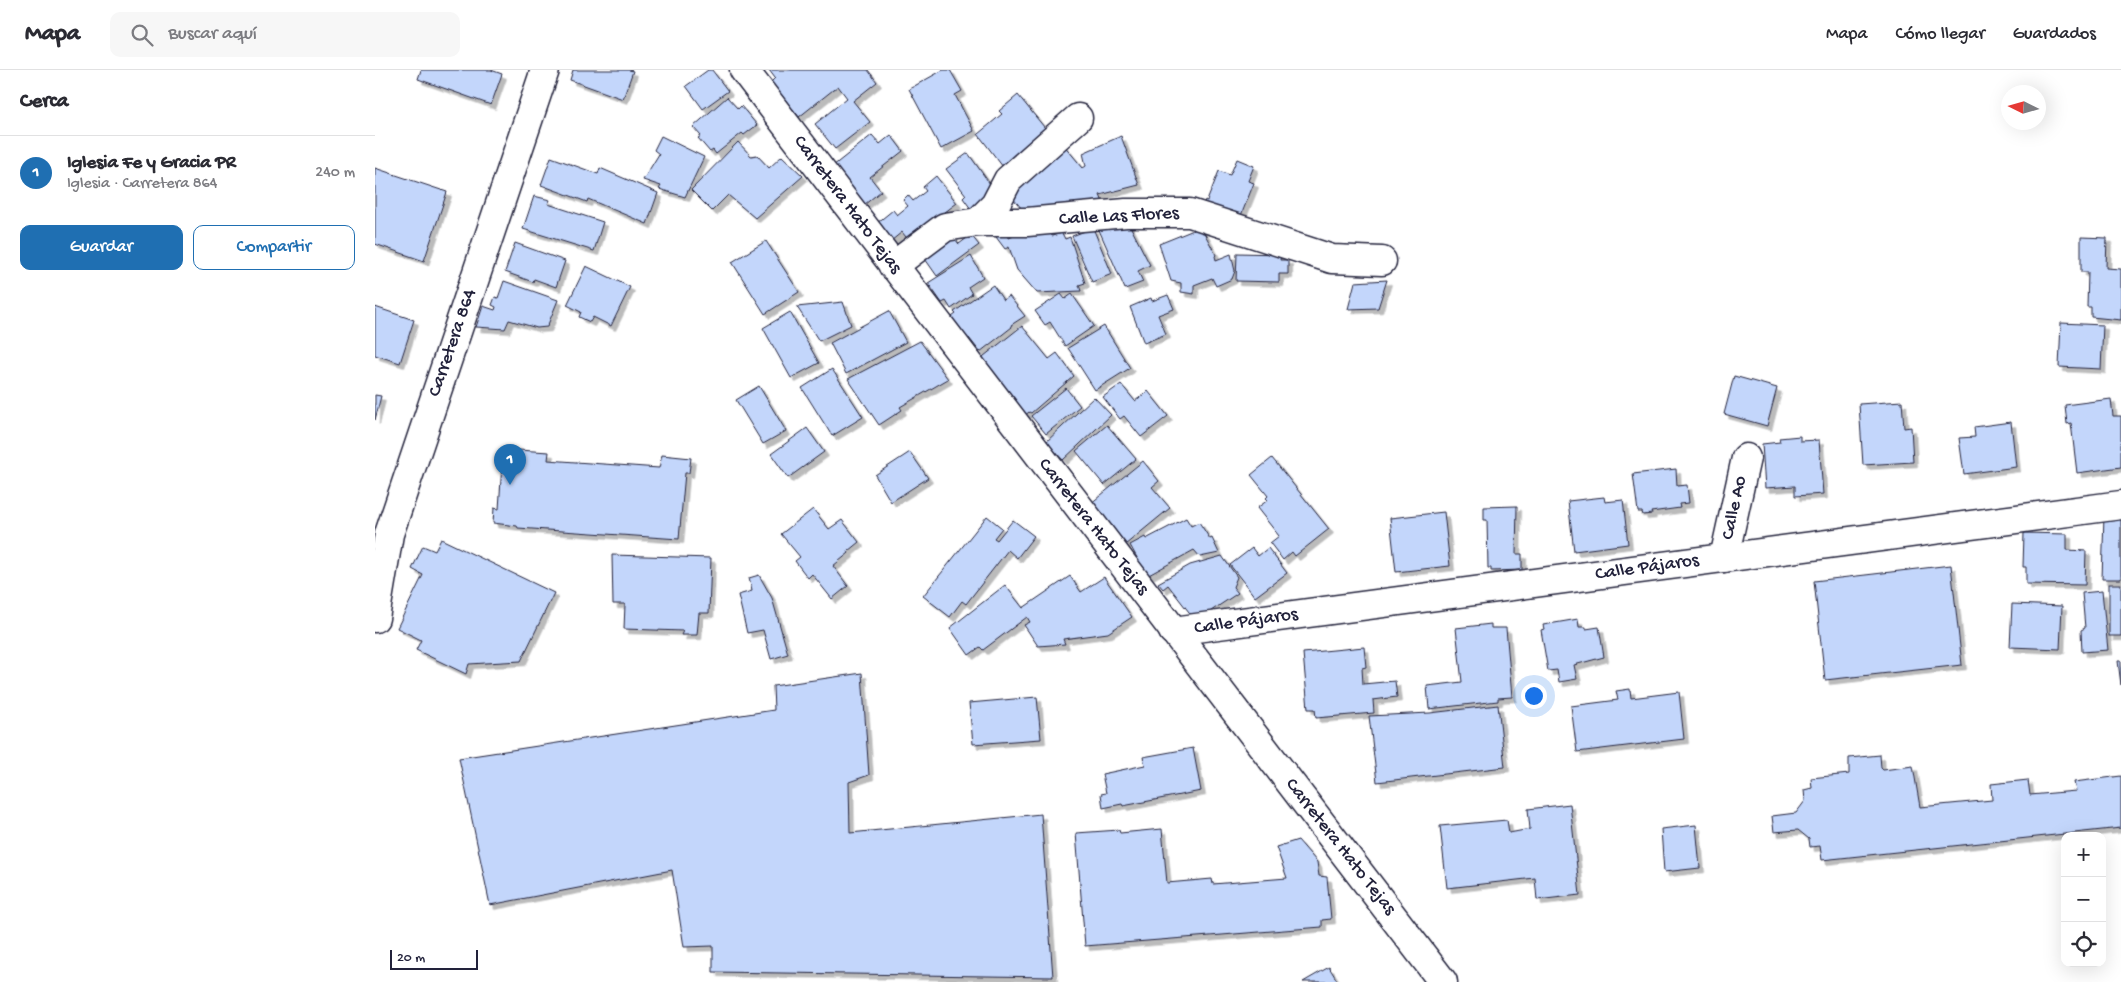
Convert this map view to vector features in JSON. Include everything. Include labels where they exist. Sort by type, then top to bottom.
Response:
[{"type":"street","name":"Carretera 864","points":[[375,618],[389,534],[545,70]]},
{"type":"street","name":"Carretera Hato Tejas","points":[[744,70],[1443,982]]},
{"type":"street","points":[[978,222],[995,205],[1008,180],[1078,118]]},
{"type":"street","name":"Calle Las Flores","points":[[893,266],[945,227],[978,222],[1027,222],[1126,213],[1189,213],[1332,259],[1382,261]]},
{"type":"street","name":"Calle Ao","points":[[1724,558],[1746,458]]},
{"type":"street","name":"Calle Pájaros","points":[[1173,631],[2121,505]]},
{"type":"building","points":[[421,70],[491,70],[502,74],[491,105],[418,79]]},
{"type":"building","points":[[573,70],[633,71],[623,99],[570,80]]},
{"type":"building","points":[[708,70],[712,70],[728,91],[703,109],[686,86]]},
{"type":"building","points":[[769,70],[868,70],[877,82],[853,101],[870,122],[835,149],[815,124],[847,98],[838,86],[799,117],[771,82],[775,78]]},
{"type":"building","points":[[943,70],[950,70],[962,91],[955,95],[974,131],[941,149],[909,89]]},
{"type":"building","points":[[1018,95],[1049,133],[1006,171],[978,134],[1002,114],[999,111]]},
{"type":"building","points":[[727,97],[738,109],[741,106],[757,125],[744,135],[742,133],[716,154],[713,150],[710,152],[698,138],[701,136],[693,127]]},
{"type":"building","points":[[872,135],[880,144],[891,135],[903,151],[870,177],[881,191],[864,205],[833,166]]},
{"type":"building","points":[[661,136],[704,157],[685,197],[659,189],[661,186],[643,180],[659,154],[654,150]]},
{"type":"building","points":[[1121,136],[1139,185],[1100,195],[1105,207],[1027,215],[1007,191],[1063,144],[1083,168],[1086,166],[1083,153]]},
{"type":"building","points":[[738,142],[751,156],[757,155],[769,168],[782,156],[803,176],[755,218],[728,195],[712,211],[691,190]]},
{"type":"building","points":[[968,153],[995,191],[971,209],[963,198],[966,195],[946,169]]},
{"type":"building","points":[[551,157],[598,174],[600,168],[658,193],[647,224],[588,199],[587,202],[541,185]]},
{"type":"building","points":[[1237,159],[1254,166],[1248,181],[1254,183],[1238,223],[1202,209],[1219,171],[1230,175]]},
{"type":"building","points":[[375,168],[447,192],[424,261],[375,244]]},
{"type":"building","points":[[936,176],[957,203],[916,234],[910,242],[902,232],[891,241],[877,223],[893,210],[897,215],[908,206],[903,200],[908,195],[913,201],[926,191],[923,187]]},
{"type":"building","points":[[534,196],[550,200],[548,204],[603,222],[594,251],[523,229]]},
{"type":"building","points":[[1126,218],[1150,265],[1138,271],[1143,282],[1125,289],[1099,230]]},
{"type":"building","points":[[1047,224],[1052,236],[1062,233],[1065,239],[1070,237],[1085,283],[1079,285],[1081,291],[1037,293],[1017,270],[1009,247],[1005,249],[990,229],[1006,229],[1009,238]]},
{"type":"building","points":[[1201,227],[1216,255],[1216,260],[1231,254],[1235,271],[1232,279],[1216,286],[1212,278],[1194,285],[1194,294],[1181,292],[1181,283],[1171,281],[1159,244]]},
{"type":"building","points":[[1093,228],[1112,274],[1092,282],[1072,236]]},
{"type":"building","points":[[952,235],[959,244],[971,235],[979,245],[937,276],[923,256]]},
{"type":"building","points":[[2081,237],[2107,238],[2106,268],[2121,269],[2121,320],[2091,317],[2091,307],[2087,307],[2088,272],[2081,272]]},
{"type":"building","points":[[766,241],[799,292],[765,314],[732,262]]},
{"type":"building","points":[[515,243],[565,261],[556,287],[534,279],[533,282],[505,272]]},
{"type":"building","points":[[1237,253],[1281,254],[1280,260],[1288,260],[1288,274],[1279,274],[1279,282],[1236,281]]},
{"type":"building","points":[[971,256],[983,277],[968,287],[972,294],[951,309],[946,301],[942,303],[928,283]]},
{"type":"building","points":[[586,266],[630,287],[611,326],[593,317],[590,322],[579,317],[581,312],[567,305]]},
{"type":"building","points":[[1387,280],[1378,308],[1348,309],[1355,282]]},
{"type":"building","points":[[504,281],[558,300],[547,327],[537,328],[509,320],[505,329],[476,327],[483,306],[495,310],[496,307],[492,305],[495,297],[498,298]]},
{"type":"building","points":[[993,285],[1003,300],[1009,296],[1025,316],[1011,325],[1012,327],[980,352],[969,338],[965,341],[949,319],[956,314],[954,312]]},
{"type":"building","points":[[1061,294],[1065,299],[1072,294],[1094,326],[1065,346],[1050,322],[1045,325],[1035,311]]},
{"type":"building","points":[[1168,295],[1174,309],[1158,315],[1166,334],[1144,343],[1130,307],[1151,298],[1152,301]]},
{"type":"building","points":[[843,302],[851,325],[819,341],[797,307]]},
{"type":"building","points":[[375,307],[414,320],[400,363],[375,355]]},
{"type":"building","points":[[889,311],[906,342],[846,374],[830,343]]},
{"type":"building","points":[[790,312],[819,363],[791,378],[763,328]]},
{"type":"building","points":[[2061,323],[2103,325],[2101,369],[2059,367]]},
{"type":"building","points":[[1022,326],[1049,359],[1057,353],[1074,376],[1031,413],[1029,412],[1024,416],[979,360]]},
{"type":"building","points":[[1104,326],[1130,368],[1095,390],[1068,348]]},
{"type":"building","points":[[920,341],[948,379],[900,407],[902,410],[879,425],[848,379]]},
{"type":"building","points":[[832,369],[863,417],[832,436],[802,388]]},
{"type":"building","points":[[1734,376],[1777,388],[1767,426],[1724,414]]},
{"type":"building","points":[[1121,384],[1135,401],[1148,391],[1168,416],[1141,437],[1124,416],[1120,419],[1103,397]]},
{"type":"building","points":[[759,386],[786,431],[763,444],[736,400]]},
{"type":"building","points":[[1066,388],[1080,406],[1046,434],[1031,416]]},
{"type":"building","points":[[375,395],[381,396],[375,420]]},
{"type":"building","points":[[1094,397],[1111,415],[1063,460],[1046,442]]},
{"type":"building","points":[[2111,399],[2113,416],[2121,416],[2121,467],[2077,473],[2071,423],[2067,424],[2065,405]]},
{"type":"building","points":[[1902,401],[1904,428],[1911,427],[1913,462],[1863,465],[1859,404]]},
{"type":"building","points":[[2011,422],[2016,467],[1964,474],[1959,438],[1975,437],[1974,427]]},
{"type":"building","points":[[1107,425],[1136,459],[1104,485],[1076,451]]},
{"type":"building","points":[[807,428],[824,452],[788,478],[771,454]]},
{"type":"building","points":[[1800,436],[1800,441],[1819,440],[1823,494],[1795,496],[1795,486],[1765,488],[1762,444],[1780,442],[1779,438]]},
{"type":"building","points":[[503,449],[549,452],[548,460],[659,468],[662,455],[691,458],[689,473],[685,473],[679,539],[518,528],[517,526],[493,523],[494,508],[499,509]]},
{"type":"building","points":[[910,452],[928,478],[891,502],[875,475]]},
{"type":"building","points":[[1272,458],[1329,529],[1295,556],[1292,552],[1283,560],[1270,543],[1279,536],[1257,508],[1268,500],[1266,498],[1268,496],[1251,475]]},
{"type":"building","points":[[1143,461],[1159,481],[1152,487],[1170,508],[1125,545],[1090,504]]},
{"type":"building","points":[[1676,469],[1677,486],[1687,485],[1689,503],[1679,504],[1680,508],[1651,512],[1652,514],[1643,515],[1642,512],[1638,512],[1633,474]]},
{"type":"building","points":[[1604,497],[1605,502],[1623,500],[1628,544],[1574,551],[1568,501]]},
{"type":"building","points":[[1517,506],[1516,554],[1522,554],[1522,570],[1491,571],[1491,568],[1488,568],[1487,520],[1484,520],[1484,507]]},
{"type":"building","points":[[813,509],[829,529],[842,520],[859,542],[833,566],[848,586],[832,599],[812,574],[808,578],[795,561],[800,557],[781,534]]},
{"type":"building","points":[[1444,512],[1450,566],[1396,572],[1390,518]]},
{"type":"building","points":[[2104,515],[2121,515],[2121,579],[2102,579]]},
{"type":"building","points":[[987,516],[1002,528],[994,538],[997,540],[1013,520],[1034,536],[1017,558],[1008,550],[966,604],[962,601],[950,617],[923,596]]},
{"type":"building","points":[[1186,518],[1191,526],[1199,522],[1210,539],[1212,538],[1219,553],[1200,557],[1194,550],[1147,576],[1130,545],[1145,537],[1146,539]]},
{"type":"building","points":[[2024,533],[2067,534],[2067,550],[2086,551],[2085,585],[2026,584],[2026,567],[2023,567]]},
{"type":"building","points":[[441,539],[554,593],[521,661],[469,664],[466,674],[416,650],[421,640],[397,628],[423,575],[412,569],[423,546],[435,551]]},
{"type":"building","points":[[1252,548],[1258,556],[1268,548],[1287,573],[1255,597],[1230,565]]},
{"type":"building","points":[[612,555],[711,558],[709,613],[699,613],[697,635],[681,635],[683,631],[624,629],[625,604],[613,604]]},
{"type":"building","points":[[1222,556],[1237,577],[1233,587],[1238,593],[1196,621],[1168,585],[1163,589],[1158,583],[1190,565]]},
{"type":"building","points":[[1951,565],[1962,665],[1825,680],[1814,581]]},
{"type":"building","points":[[759,575],[772,598],[788,654],[771,659],[763,630],[747,633],[738,595],[752,591],[749,578]]},
{"type":"building","points":[[1070,576],[1081,592],[1104,577],[1132,617],[1108,633],[1063,639],[1065,644],[1038,646],[1024,625],[1030,622],[1027,617],[983,650],[980,647],[969,655],[950,628],[1005,585],[1023,608]]},
{"type":"building","points":[[2109,584],[2121,584],[2121,636],[2109,636]]},
{"type":"building","points":[[2102,591],[2108,650],[2082,652],[2081,630],[2085,628],[2082,593]]},
{"type":"building","points":[[2012,604],[2062,606],[2060,649],[2010,647]]},
{"type":"building","points":[[1578,619],[1579,627],[1586,627],[1586,629],[1599,627],[1604,657],[1574,665],[1577,679],[1559,682],[1557,670],[1548,671],[1541,630],[1544,629],[1543,625]]},
{"type":"building","points":[[1491,624],[1491,628],[1506,628],[1512,697],[1498,698],[1498,701],[1429,709],[1427,686],[1462,682],[1456,628]]},
{"type":"building","points":[[1364,647],[1366,667],[1362,668],[1363,684],[1395,681],[1397,697],[1373,700],[1374,713],[1316,718],[1315,709],[1308,709],[1303,653]]},
{"type":"building","points":[[2118,661],[2121,661],[2121,685]]},
{"type":"building","points":[[862,673],[869,775],[849,782],[850,833],[1041,814],[1053,977],[713,972],[713,946],[684,947],[672,870],[490,905],[459,758],[774,710],[773,686]]},
{"type":"building","points":[[1630,689],[1631,698],[1679,692],[1684,739],[1577,752],[1571,706],[1618,700],[1616,691]]},
{"type":"building","points":[[1037,697],[1041,739],[973,744],[969,703]]},
{"type":"building","points":[[1498,705],[1505,767],[1377,782],[1369,716],[1430,713]]},
{"type":"building","points":[[1193,748],[1201,791],[1103,808],[1101,794],[1106,793],[1102,774],[1145,765],[1143,757]]},
{"type":"building","points":[[1880,755],[1881,768],[1883,770],[1913,766],[1920,807],[1992,800],[1991,784],[2028,780],[2030,795],[2076,791],[2074,782],[2121,776],[2121,828],[2084,832],[2061,832],[2061,834],[1822,860],[1820,846],[1810,847],[1809,839],[1798,830],[1774,832],[1772,816],[1796,813],[1805,801],[1804,790],[1812,788],[1811,778],[1849,774],[1849,758]]},
{"type":"building","points":[[1570,804],[1580,895],[1537,900],[1535,878],[1447,888],[1440,826],[1507,820],[1509,833],[1530,829],[1528,809]]},
{"type":"building","points":[[1696,825],[1700,868],[1664,872],[1661,829]]},
{"type":"building","points":[[1162,829],[1167,883],[1212,879],[1213,884],[1287,878],[1276,847],[1298,840],[1317,862],[1319,876],[1327,877],[1331,919],[1322,920],[1322,927],[1085,946],[1076,833],[1119,830],[1120,833]]},
{"type":"building","points":[[1329,967],[1338,982],[1303,982]]},
{"type":"place","name":"Iglesia Fe y Gracia PR","points":[[510,485]]}]
